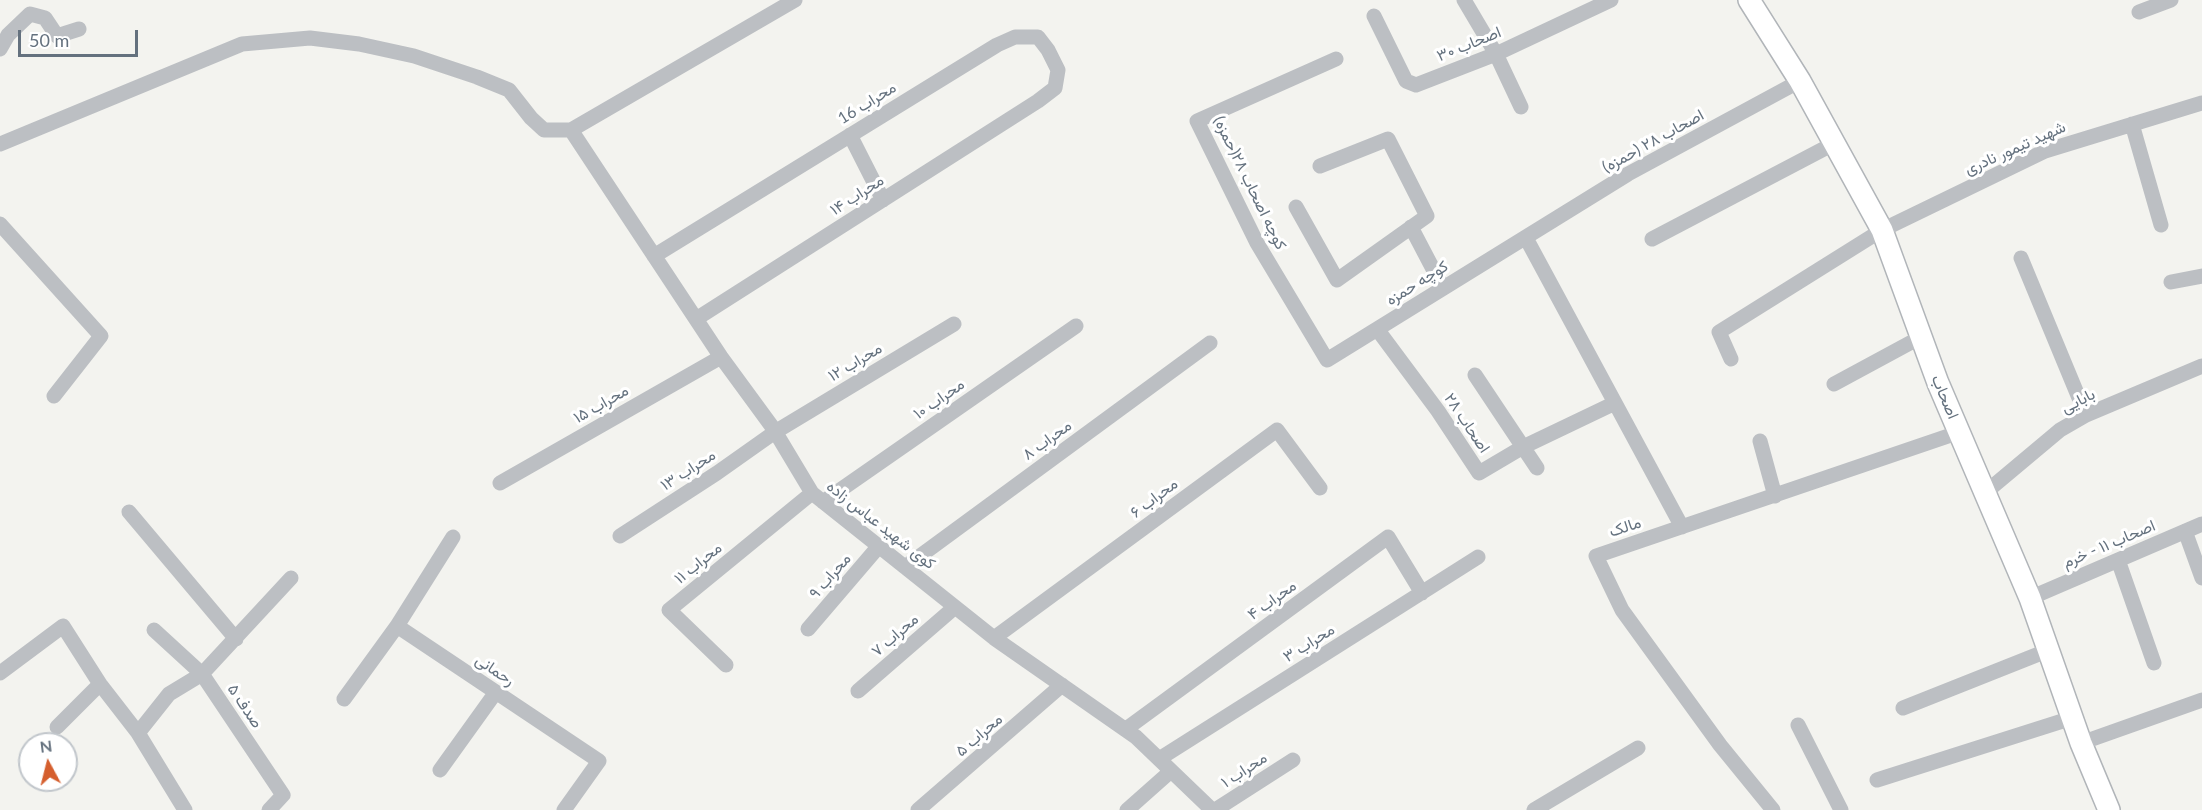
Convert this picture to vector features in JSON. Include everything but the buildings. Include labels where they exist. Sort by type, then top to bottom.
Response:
[{"type":"main road","name":"اصحاب","points":[[1749,0],[1800,81],[1882,230],[1921,338],[2030,598],[2081,743],[2109,810]]},
{"type":"street","points":[[0,144],[242,44],[310,38],[359,44],[414,56],[477,77],[508,90],[543,130],[571,130],[795,0]]},
{"type":"street","points":[[1464,0],[1496,54],[1521,107]]},
{"type":"street","name":"اصحاب ۳۰","points":[[1374,16],[1406,81],[1416,85],[1496,54],[1611,0]]},
{"type":"street","points":[[2139,12],[2171,0]]},
{"type":"street","points":[[0,49],[4,31],[30,14],[45,18],[57,36],[79,29]]},
{"type":"street","name":"محراب 16","points":[[654,256],[997,45],[1015,37],[1038,37],[1048,50],[1058,70],[1055,88],[1038,101]]},
{"type":"street","name":"کوچه اصحاب ۲۸(حمزه)","points":[[1327,360],[1257,243],[1197,121],[1336,59]]},
{"type":"street","name":"اصحاب ۲۸ (حمزه)","points":[[1526,238],[1628,174],[1800,81]]},
{"type":"street","name":"محراب ۱۴","points":[[696,319],[1038,101]]},
{"type":"street","name":"شهید تیمور نادری","points":[[1731,359],[1719,332],[1882,230],[2044,151],[2202,103]]},
{"type":"street","points":[[2132,124],[2161,225]]},
{"type":"street","name":"کوی شهید عباس زاده","points":[[571,130],[817,498],[994,638],[1126,729],[1214,810]]},
{"type":"street","points":[[850,135],[884,200]]},
{"type":"street","points":[[1296,207],[1337,280],[1427,216],[1388,139],[1320,166]]},
{"type":"street","points":[[1652,239],[1835,143]]},
{"type":"street","points":[[0,224],[101,336],[54,396]]},
{"type":"street","points":[[1411,227],[1443,288]]},
{"type":"street","points":[[1526,238],[1682,527]]},
{"type":"street","name":"کوچه حمزه","points":[[1327,360],[1526,238]]},
{"type":"street","points":[[2020,258],[2086,415]]},
{"type":"street","points":[[2171,282],[2202,276]]},
{"type":"street","name":"محراب ۱۲","points":[[775,432],[954,324]]},
{"type":"street","name":"محراب ۱۰","points":[[817,498],[1076,326]]},
{"type":"street","name":"اصحاب ۲۸","points":[[1377,329],[1438,411],[1479,473],[1523,447],[1615,403]]},
{"type":"street","points":[[1834,384],[1921,338]]},
{"type":"street","name":"محراب ۸","points":[[905,567],[1209,343]]},
{"type":"street","name":"محراب ۱۵","points":[[500,483],[721,357]]},
{"type":"street","name":"بابایی","points":[[1986,492],[2061,430],[2086,415],[2202,366]]},
{"type":"street","points":[[1475,375],[1537,468]]},
{"type":"street","name":"محراب ۶","points":[[994,638],[1277,430],[1320,488]]},
{"type":"street","name":"محراب ۱۳","points":[[620,536],[775,432]]},
{"type":"street","name":"مالک","points":[[1773,810],[1720,745],[1622,610],[1596,556],[1960,432]]},
{"type":"street","points":[[1760,441],[1775,496]]},
{"type":"street","name":"محراب ۱۱","points":[[726,665],[669,610],[817,498]]},
{"type":"street","points":[[129,512],[236,639]]},
{"type":"street","name":"اصحاب ۱۱ - خرم","points":[[2030,598],[2202,524]]},
{"type":"street","points":[[2186,531],[2202,578]]},
{"type":"street","points":[[344,699],[397,626],[453,537]]},
{"type":"street","name":"محراب ۴","points":[[1126,729],[1388,537],[1422,592]]},
{"type":"street","name":"محراب ۹","points":[[808,629],[879,546]]},
{"type":"street","name":"محراب ۳","points":[[1160,759],[1478,557]]},
{"type":"street","points":[[2118,560],[2154,663]]},
{"type":"street","points":[[138,733],[169,694],[202,674],[291,578]]},
{"type":"street","name":"محراب ۷","points":[[858,691],[955,607]]},
{"type":"street","points":[[0,673],[63,626],[100,684],[138,733],[185,810]]},
{"type":"street","name":"رحمانی","points":[[397,626],[599,761],[564,810]]},
{"type":"street","name":"صدف ۵","points":[[154,630],[202,674],[283,795],[269,810]]},
{"type":"street","points":[[1903,708],[2049,650]]},
{"type":"street","points":[[57,727],[100,684]]},
{"type":"street","name":"محراب ۵","points":[[918,810],[1062,685]]},
{"type":"street","points":[[440,770],[496,692]]},
{"type":"street","points":[[2081,743],[2202,700]]},
{"type":"street","points":[[1876,780],[2073,718]]},
{"type":"street","points":[[1797,725],[1841,810]]},
{"type":"street","points":[[1534,810],[1638,748]]},
{"type":"street","name":"محراب ۱","points":[[1214,810],[1293,760]]},
{"type":"street","points":[[1127,810],[1171,771]]}]
